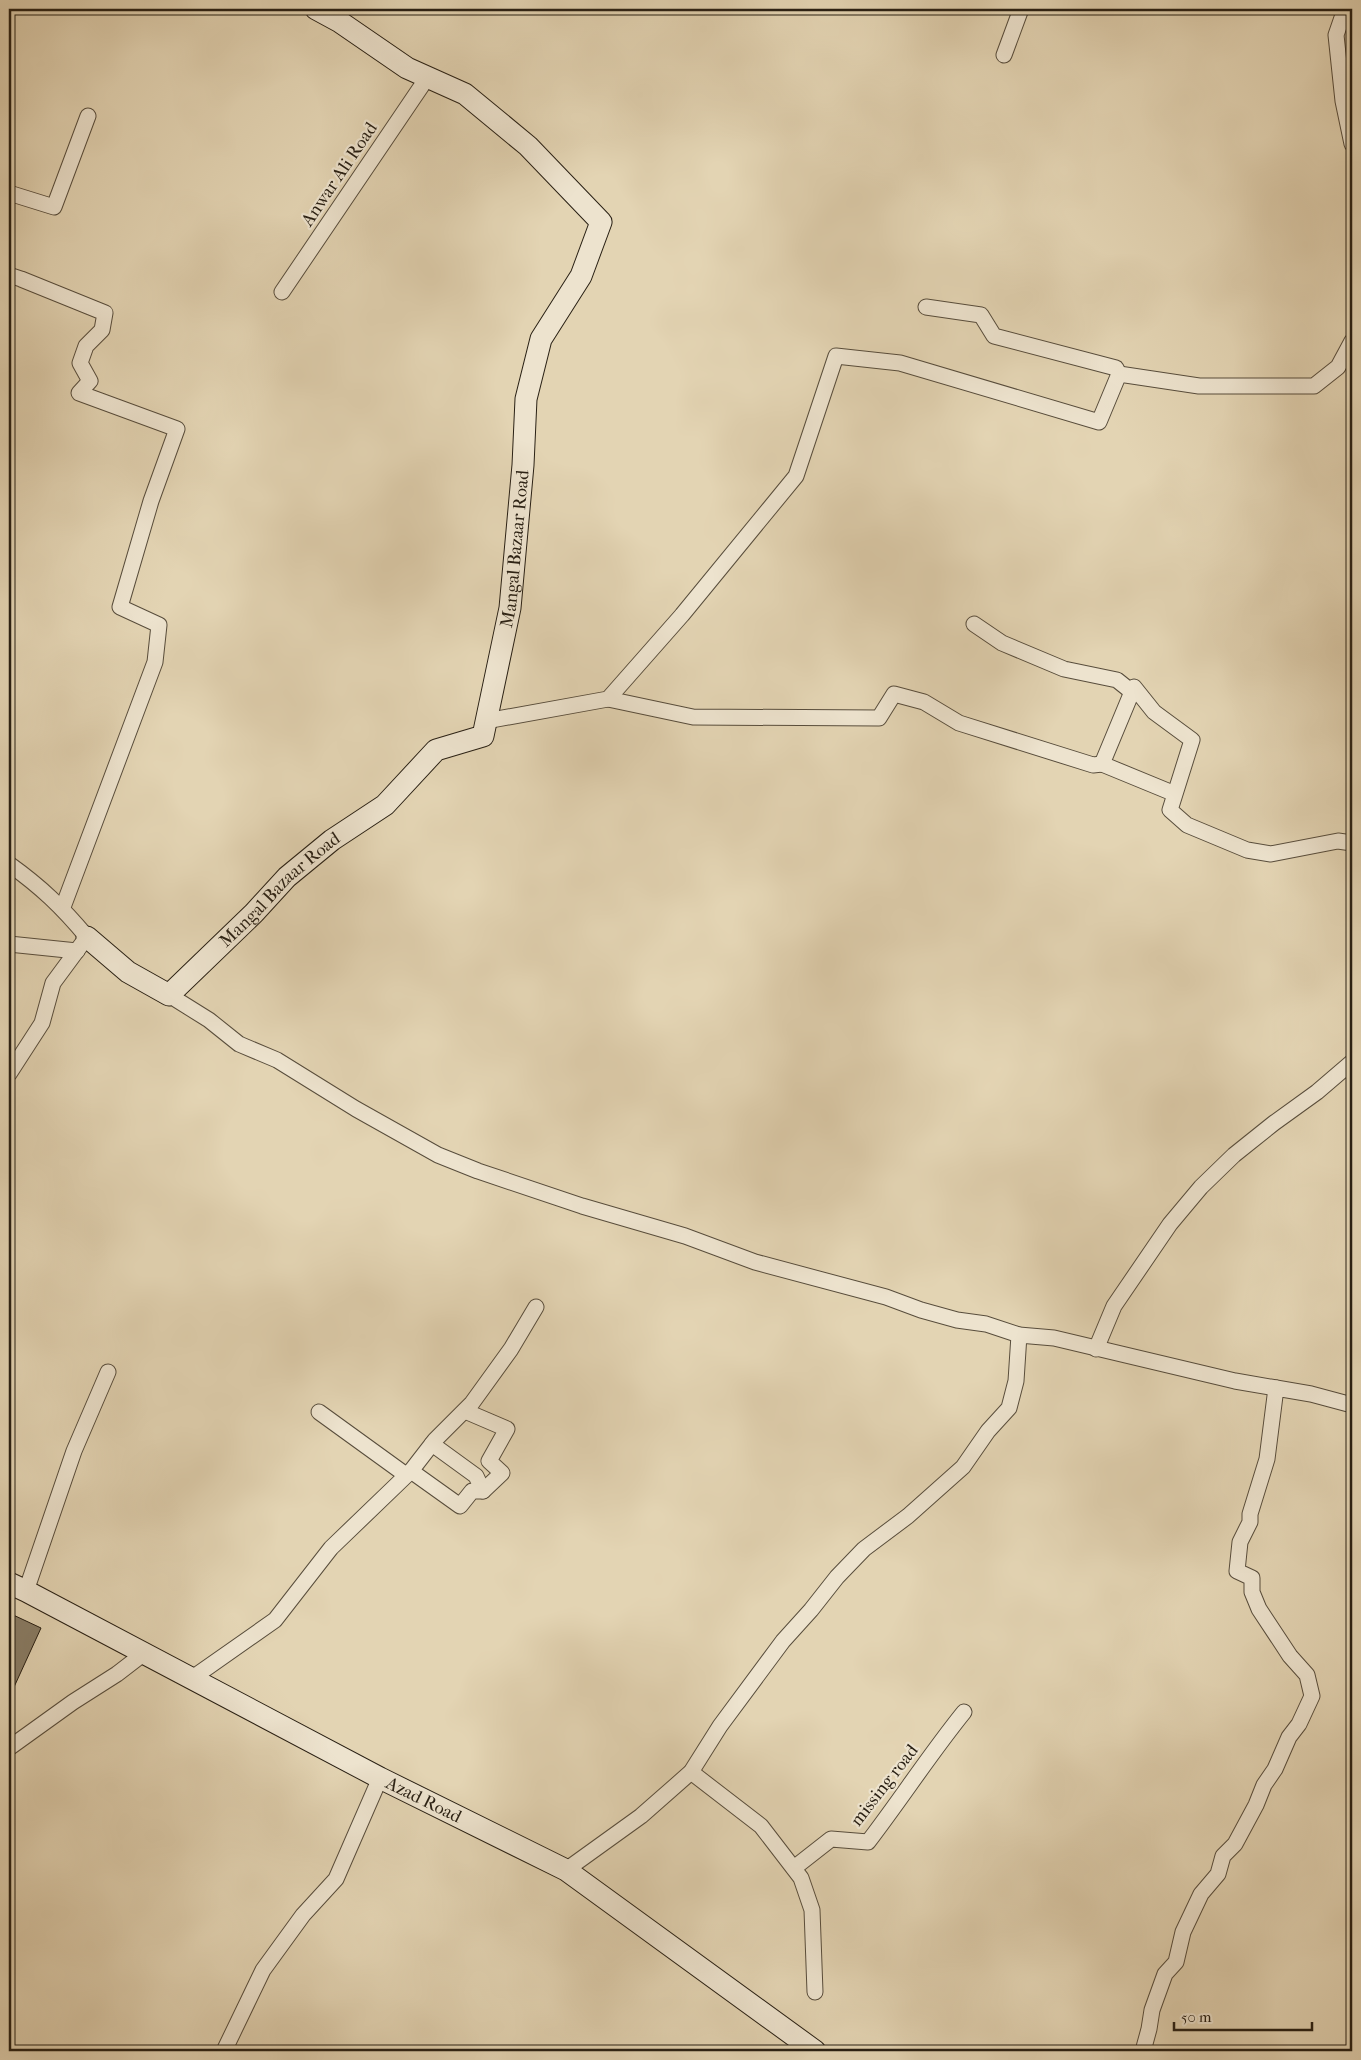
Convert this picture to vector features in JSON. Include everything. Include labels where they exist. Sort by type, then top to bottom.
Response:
[{"type":"street","name":"Mangal Bazaar Road","points":[[170,995],[254,913],[287,877],[332,840],[385,805],[436,750],[483,736],[510,608],[523,465],[526,399],[541,340],[581,276],[601,222],[528,146],[465,94],[406,68],[340,22],[316,9]]},
{"type":"street","points":[[1004,55],[1021,9]]},
{"type":"street","points":[[1345,9],[1336,35],[1347,87],[1352,144]]},
{"type":"street","name":"Anwar Ali Road","points":[[282,292],[427,78]]},
{"type":"street","points":[[9,193],[54,207],[88,116]]},
{"type":"street","points":[[9,275],[21,278],[105,313],[102,330],[86,346],[80,364],[90,381],[79,393],[177,428],[151,501],[120,607],[159,624],[155,662],[63,907]]},
{"type":"street","points":[[608,699],[682,615],[796,476],[836,356],[900,363],[1099,422],[1119,374],[1116,368],[994,336],[980,315],[926,307]]},
{"type":"street","points":[[1119,374],[1199,386],[1314,386],[1348,360],[1352,341]]},
{"type":"street","points":[[974,624],[1002,643],[1064,669],[1117,680],[1132,692]]},
{"type":"street","points":[[1102,764],[1134,687],[1154,712],[1192,740],[1170,810],[1187,825],[1247,850],[1271,854],[1338,841],[1352,843]]},
{"type":"street","points":[[486,721],[608,699],[693,717],[879,718],[894,694],[924,702],[959,723],[1093,765],[1102,764],[1175,794]]},
{"type":"street","points":[[9,864],[63,907],[82,944]]},
{"type":"street","points":[[9,944],[82,944],[170,995],[209,1020],[239,1044],[277,1060],[438,1155],[478,1171],[589,1208],[685,1236],[755,1262],[886,1297],[921,1310],[957,1320],[986,1324],[1019,1335],[1054,1338],[1235,1381],[1311,1394],[1352,1405]]},
{"type":"street","points":[[9,1074],[42,1022],[53,983],[82,944]]},
{"type":"street","points":[[1096,1348],[1114,1306],[1170,1224],[1201,1186],[1234,1155],[1317,1092],[1352,1062]]},
{"type":"street","points":[[191,1679],[275,1620],[330,1548],[409,1473],[432,1444],[472,1403],[511,1349],[536,1307]]},
{"type":"street","points":[[566,1870],[641,1816],[691,1772],[720,1726],[783,1642],[837,1577],[864,1549],[908,1516],[963,1467],[988,1431],[1009,1408],[1016,1381],[1019,1335]]},
{"type":"street","points":[[18,1587],[108,1372]]},
{"type":"street","points":[[1143,2051],[1152,2010],[1165,1974],[1176,1962],[1183,1932],[1201,1894],[1218,1874],[1223,1856],[1235,1844],[1256,1805],[1264,1785],[1275,1769],[1289,1737],[1299,1724],[1312,1696],[1307,1675],[1290,1656],[1259,1609],[1252,1592],[1252,1578],[1237,1571],[1240,1542],[1250,1522],[1250,1514],[1267,1459],[1276,1388]]},
{"type":"street","points":[[319,1412],[460,1506],[472,1491],[483,1491],[502,1473],[489,1461],[507,1429],[464,1411]]},
{"type":"street","points":[[432,1444],[476,1476],[483,1491]]},
{"type":"street","name":"Azad Road","points":[[18,1587],[380,1778],[566,1870],[815,2051]]},
{"type":"street","points":[[9,1748],[143,1654]]},
{"type":"street","name":"missing road","points":[[794,1868],[831,1839],[868,1842],[898,1803],[937,1746],[964,1712]]},
{"type":"street","points":[[691,1772],[761,1826],[801,1878],[812,1910],[815,1992]]},
{"type":"street","points":[[224,2051],[263,1970],[303,1915],[336,1879],[380,1778]]},
{"type":"building","points":[[9,1613],[41,1628],[9,1698]]}]
